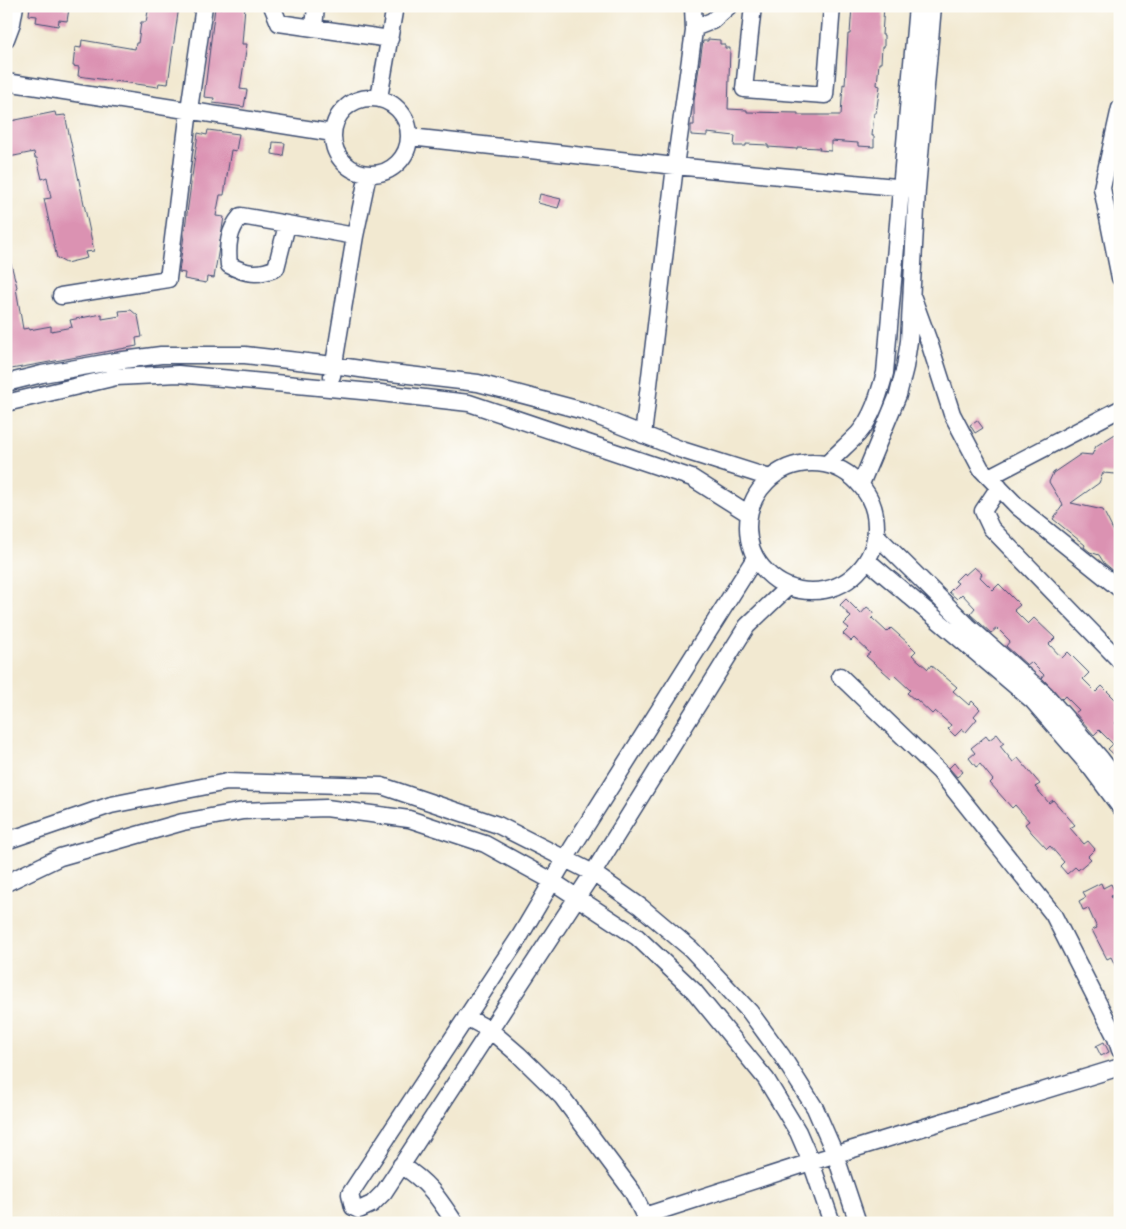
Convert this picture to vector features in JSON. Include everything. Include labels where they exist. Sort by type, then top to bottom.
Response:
[{"type":"street","points":[[6,39],[12,23],[15,6]]},
{"type":"street","points":[[61,296],[168,279],[204,6]]},
{"type":"street","points":[[272,6],[279,22],[390,39]]},
{"type":"street","points":[[314,28],[316,6]]},
{"type":"street","points":[[379,98],[395,6]]},
{"type":"street","points":[[643,435],[675,166],[694,28],[693,6]]},
{"type":"street","points":[[694,28],[712,21],[729,6]]},
{"type":"street","points":[[753,6],[744,89],[825,95],[832,6]]},
{"type":"street","points":[[861,484],[898,395],[909,341],[911,292],[910,188],[917,6]]},
{"type":"street","points":[[827,464],[859,432],[879,396],[885,373],[933,6]]},
{"type":"street","points":[[6,82],[333,133]]},
{"type":"street","points":[[370,97],[379,98],[393,104],[402,112],[408,123],[410,137],[408,148],[402,160],[380,174],[354,171],[343,163],[336,152],[333,133],[338,115],[357,100],[370,97]]},
{"type":"street","points":[[1120,108],[1102,188],[1120,278]]},
{"type":"street","points":[[410,137],[675,166],[910,188]]},
{"type":"street","points":[[331,388],[333,365],[355,236],[368,174]]},
{"type":"street","points":[[287,225],[355,236]]},
{"type":"street","points":[[911,292],[952,414],[981,469],[1018,507],[1120,589]]},
{"type":"street","points":[[6,383],[79,367],[161,355],[245,355],[478,383],[584,411],[682,450],[770,478]]},
{"type":"street","points":[[6,403],[116,377],[178,374],[331,388],[469,404],[692,478],[749,514]]},
{"type":"street","points":[[1120,409],[994,482],[983,511],[991,528],[1120,661]]},
{"type":"street","points":[[806,462],[827,464],[846,471],[861,484],[871,500],[876,518],[876,536],[868,561],[852,578],[832,589],[810,592],[788,587],[769,576],[755,558],[748,537],[749,514],[756,494],[770,478],[787,467],[806,462]]},
{"type":"street","points":[[876,536],[968,626],[1044,694],[1101,759],[1120,784]]},
{"type":"street","points":[[755,558],[565,859],[520,936],[350,1194],[353,1207],[359,1210],[372,1204],[384,1192],[578,897],[747,626],[788,587]]},
{"type":"street","points":[[868,561],[1033,701],[1091,768],[1120,807]]},
{"type":"street","points":[[840,676],[940,772],[1053,914],[1120,1050]]},
{"type":"street","points":[[6,841],[111,805],[227,782],[382,786],[498,825],[593,873],[641,907],[691,949],[750,1012],[782,1056],[815,1108],[836,1154],[858,1223]]},
{"type":"street","points":[[6,883],[60,857],[183,822],[243,811],[326,808],[409,819],[485,844],[552,881],[637,937],[694,991],[766,1079],[798,1132],[811,1162],[832,1223]]},
{"type":"street","points":[[466,1016],[490,1030],[519,1054],[562,1097],[632,1192],[646,1220],[811,1162],[1120,1067]]},
{"type":"street","points":[[401,1165],[434,1191],[455,1223]]},
{"type":"building","points":[[30,6],[64,6],[64,8],[69,9],[67,21],[59,20],[58,26],[36,22],[37,16],[29,15]]},
{"type":"building","points":[[149,6],[179,6],[168,84],[159,83],[158,87],[78,76],[79,67],[73,66],[75,47],[81,48],[82,40],[135,49],[136,43],[138,43],[141,22],[146,22]]},
{"type":"building","points":[[221,6],[245,6],[242,44],[247,44],[240,89],[247,90],[244,107],[213,103],[214,98],[204,97],[215,7],[221,8]]},
{"type":"building","points":[[852,6],[884,6],[882,35],[884,35],[884,47],[882,47],[881,63],[879,63],[877,85],[880,86],[876,113],[874,113],[872,136],[874,136],[874,147],[858,146],[858,143],[831,141],[831,151],[819,150],[820,148],[768,147],[768,145],[746,144],[746,146],[734,146],[735,136],[707,133],[707,136],[691,135],[691,125],[694,125],[694,101],[703,41],[708,41],[708,39],[720,40],[720,44],[725,44],[725,48],[730,48],[728,109],[747,110],[747,112],[798,113],[798,115],[841,115]]},
{"type":"building","points":[[55,112],[56,116],[65,115],[94,251],[85,252],[87,258],[66,263],[57,258],[44,199],[51,198],[47,177],[42,179],[34,152],[9,157],[8,153],[6,153],[6,122]]},
{"type":"building","points":[[208,130],[239,134],[236,151],[231,150],[224,195],[220,195],[216,216],[224,217],[214,278],[207,277],[206,283],[184,279],[185,273],[179,272],[198,133],[207,135]]},
{"type":"building","points":[[273,142],[285,143],[283,156],[272,154]]},
{"type":"building","points":[[540,194],[561,199],[558,208],[538,203]]},
{"type":"building","points":[[11,264],[17,287],[23,329],[29,328],[29,330],[51,326],[51,331],[72,327],[70,320],[102,314],[102,319],[120,316],[119,311],[131,310],[138,316],[142,337],[136,338],[137,346],[6,370],[6,265]]},
{"type":"building","points":[[977,420],[983,428],[975,433],[970,425]]},
{"type":"building","points":[[1120,431],[1120,471],[1116,474],[1103,473],[1099,483],[1071,503],[1103,510],[1120,544],[1120,576],[1104,563],[1099,555],[1090,552],[1084,547],[1085,545],[1053,519],[1063,505],[1049,482],[1053,473],[1081,454],[1092,455],[1096,446]]},
{"type":"building","points":[[974,567],[982,574],[980,577],[993,590],[999,584],[1020,605],[1014,610],[1028,624],[1034,618],[1055,638],[1049,644],[1062,658],[1068,652],[1089,673],[1083,679],[1096,692],[1102,686],[1120,704],[1120,718],[1115,723],[1120,728],[1120,760],[1108,749],[1113,744],[1099,730],[1094,735],[1075,713],[1079,710],[1065,696],[1062,699],[1042,678],[1044,675],[1031,662],[1027,665],[1006,646],[1010,641],[997,628],[991,633],[970,614],[975,608],[962,594],[957,599],[949,592],[958,583],[955,581],[963,573],[965,575]]},
{"type":"building","points":[[846,599],[861,614],[867,607],[876,614],[872,618],[887,632],[891,628],[916,651],[912,655],[928,669],[931,665],[957,687],[953,691],[969,705],[972,701],[980,709],[974,716],[977,719],[966,732],[962,729],[955,736],[948,729],[951,725],[935,711],[932,714],[915,700],[907,693],[910,690],[894,675],[891,678],[866,656],[870,653],[854,638],[851,641],[843,634],[849,628],[844,624],[851,617],[840,605]]},
{"type":"building","points":[[997,734],[1004,743],[1000,746],[1013,762],[1018,758],[1040,784],[1035,787],[1049,803],[1053,800],[1075,825],[1070,828],[1084,844],[1088,841],[1095,849],[1088,856],[1091,859],[1078,870],[1075,867],[1067,874],[1060,866],[1064,862],[1050,846],[1047,849],[1032,833],[1025,824],[1029,821],[1015,805],[1012,808],[990,783],[993,780],[980,764],[976,767],[969,758],[975,753],[971,748],[986,736],[989,740]]},
{"type":"building","points":[[955,762],[963,772],[957,777],[949,768]]},
{"type":"building","points":[[1101,883],[1103,888],[1111,884],[1116,894],[1111,896],[1120,913],[1120,975],[1111,957],[1107,959],[1092,930],[1097,928],[1088,908],[1083,910],[1079,901],[1086,897],[1083,892]]},
{"type":"building","points":[[1104,1042],[1109,1052],[1101,1056],[1096,1046]]}]
